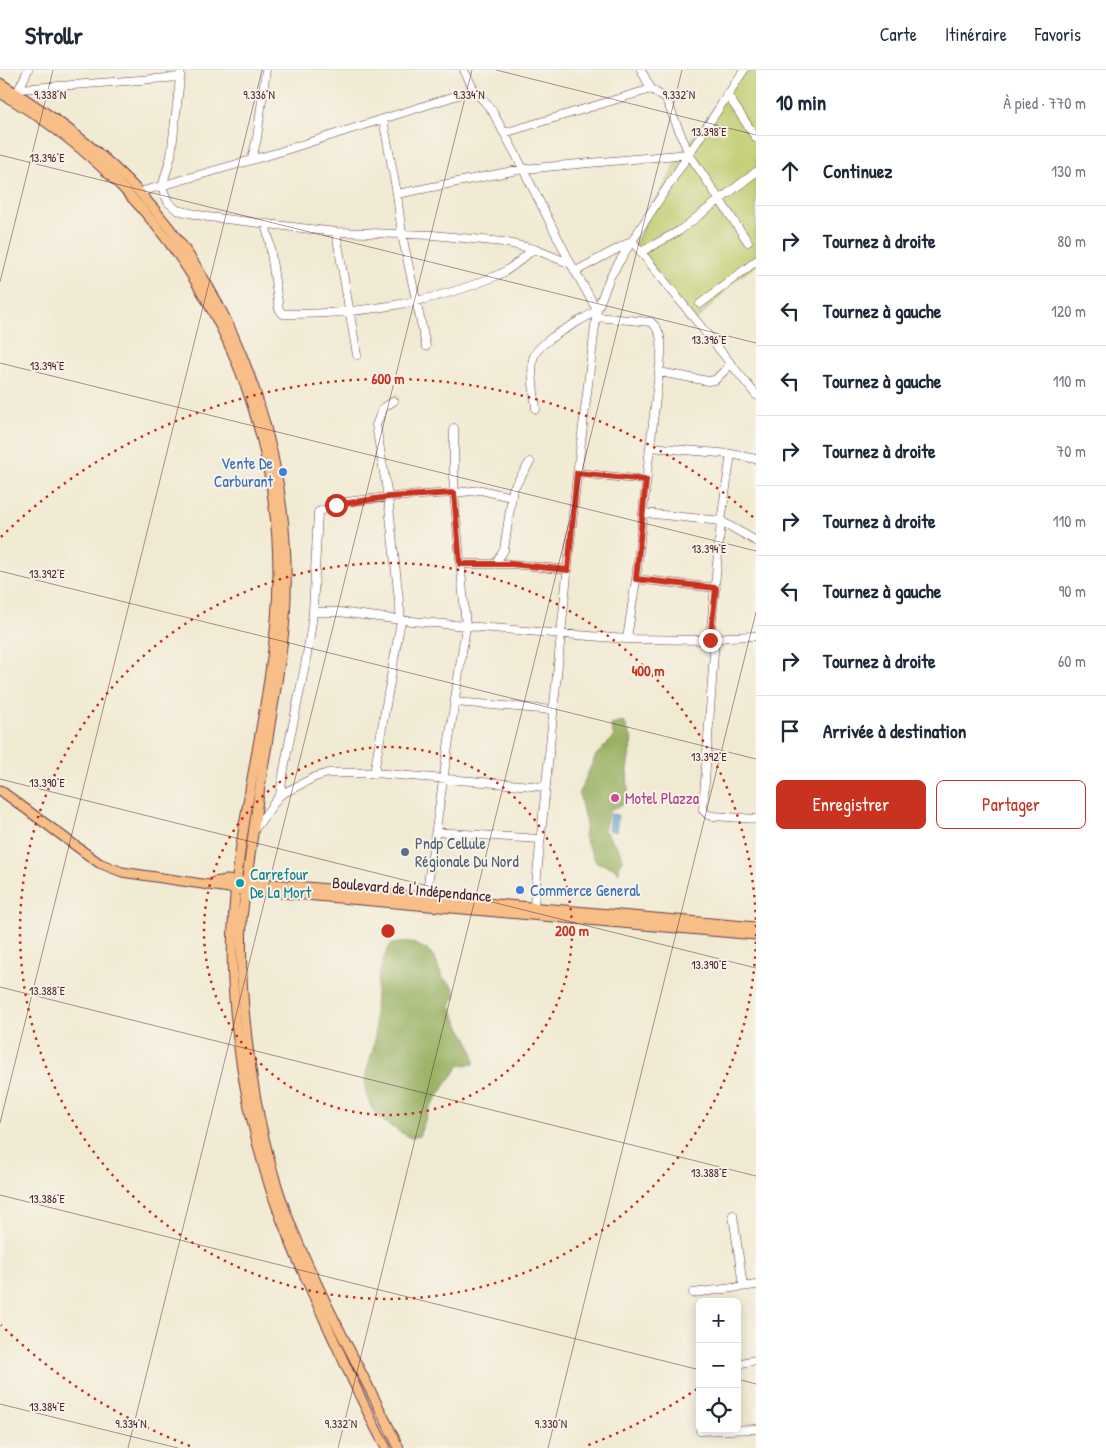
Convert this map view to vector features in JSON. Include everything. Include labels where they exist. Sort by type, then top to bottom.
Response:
[{"type":"main road","points":[[0,83],[18,91],[87,143],[140,192],[184,247],[207,282],[224,314],[256,395],[275,462],[286,566],[285,618],[244,903],[241,960],[244,1009],[253,1080],[266,1145],[292,1229],[348,1352],[399,1448]]},
{"type":"main road","points":[[0,93],[62,135],[112,176],[149,214],[198,282],[220,324],[256,418],[268,465],[275,519],[278,566],[276,617],[236,885],[232,927],[233,985],[244,1076],[258,1148],[280,1214],[310,1287],[386,1448]]},
{"type":"main road","points":[[0,790],[99,863],[122,872],[210,883],[227,880],[236,885],[246,886]]},
{"type":"main road","name":"Boulevard de l'Indépendance","points":[[246,886],[260,890],[756,935]]},
{"type":"main road","name":"Boulevard de l'Indépendance","points":[[246,886],[426,897],[756,927]]},
{"type":"main road","points":[[244,903],[260,890]]},
{"type":"street","points":[[18,91],[28,70]]},
{"type":"street","points":[[252,159],[258,138],[266,70]]},
{"type":"street","points":[[464,70],[474,90],[491,109],[504,133],[570,264],[576,271],[596,314]]},
{"type":"street","points":[[641,70],[651,89],[666,99],[689,154],[721,199],[748,242]]},
{"type":"street","points":[[534,906],[544,787],[577,473],[596,314],[610,277],[740,72]]},
{"type":"street","points":[[18,91],[180,73],[170,156],[162,187],[168,202],[177,210],[265,224],[336,232],[459,237],[503,242],[534,249],[570,264]]},
{"type":"street","points":[[504,133],[651,89]]},
{"type":"street","points":[[140,192],[383,120],[474,90]]},
{"type":"street","points":[[727,94],[756,138]]},
{"type":"street","points":[[383,120],[397,194],[402,235],[426,346]]},
{"type":"street","points":[[397,194],[523,169],[689,154]]},
{"type":"street","points":[[641,252],[679,231],[756,172]]},
{"type":"street","points":[[265,224],[269,238],[278,309],[283,314],[350,312],[416,301],[502,274],[534,249]]},
{"type":"street","points":[[269,238],[283,226]]},
{"type":"street","points":[[336,232],[357,355]]},
{"type":"street","points":[[632,241],[756,396]]},
{"type":"street","points":[[576,271],[632,241]]},
{"type":"street","points":[[700,304],[756,261]]},
{"type":"street","points":[[536,409],[533,359],[538,349],[550,339],[596,314],[651,322],[656,327],[661,344],[659,372],[646,480],[644,513],[627,639]]},
{"type":"street","points":[[659,372],[708,381],[716,380],[731,364]]},
{"type":"street","points":[[374,773],[401,620],[388,497],[376,425],[383,408],[394,401]]},
{"type":"street","points":[[426,897],[466,626],[454,493],[454,428]]},
{"type":"street","points":[[650,447],[731,454],[756,459]]},
{"type":"street","points":[[731,454],[721,521],[703,810],[708,815],[756,819]]},
{"type":"street","points":[[495,564],[504,550],[516,481],[530,462]]},
{"type":"street","points":[[577,473],[646,480]]},
{"type":"street","points":[[254,830],[280,795],[290,734],[310,641],[318,512],[345,502],[388,497],[481,490],[512,497]]},
{"type":"street","points":[[644,513],[721,521],[756,541]]},
{"type":"street","points":[[460,564],[495,564],[568,570]]},
{"type":"street","points":[[636,579],[716,588]]},
{"type":"street","points":[[313,612],[339,612],[401,620],[627,639],[713,639],[756,636]]},
{"type":"street","points":[[454,702],[553,710]]},
{"type":"street","points":[[280,795],[328,773],[374,773],[544,787]]},
{"type":"street","points":[[436,832],[540,839]]},
{"type":"street","points":[[733,1215],[743,1286]]},
{"type":"street","points":[[693,1293],[756,1285]]},
{"type":"street","points":[[741,1363],[756,1360]]},
{"type":"street","points":[[741,1429],[756,1428]]},
{"type":"green space","points":[[739,70],[756,70],[756,265],[736,279],[696,321],[635,244],[680,155],[740,74]]},
{"type":"green space","points":[[624,722],[632,739],[627,770],[628,791],[623,804],[609,811],[604,830],[623,858],[619,865],[619,873],[614,868],[596,862],[584,837],[586,824],[579,793],[596,755],[614,737],[611,725]]},
{"type":"green space","points":[[409,942],[425,948],[432,955],[443,979],[453,987],[455,996],[451,1005],[453,1013],[471,1048],[474,1064],[460,1065],[430,1107],[419,1136],[411,1138],[389,1125],[375,1113],[367,1098],[365,1088],[365,1080],[374,1046],[376,996],[383,960],[391,944]]},
{"type":"water","points":[[610,814],[618,815],[616,832],[608,830]]},
{"type":"place","name":"Vente De Carburant","points":[[283,472]]},
{"type":"place","name":"Motel Plazza","points":[[615,798]]},
{"type":"place","name":"Pndp Cellule Régionale Du Nord","points":[[405,852]]},
{"type":"place","name":"Carrefour De La Mort","points":[[240,883]]},
{"type":"place","name":"Commerce General","points":[[520,890]]},
{"type":"route","points":[[336,505],[345,502],[388,497],[454,493],[460,564],[512,564],[568,570],[577,473],[646,480],[636,579],[716,588],[710,640]]}]
